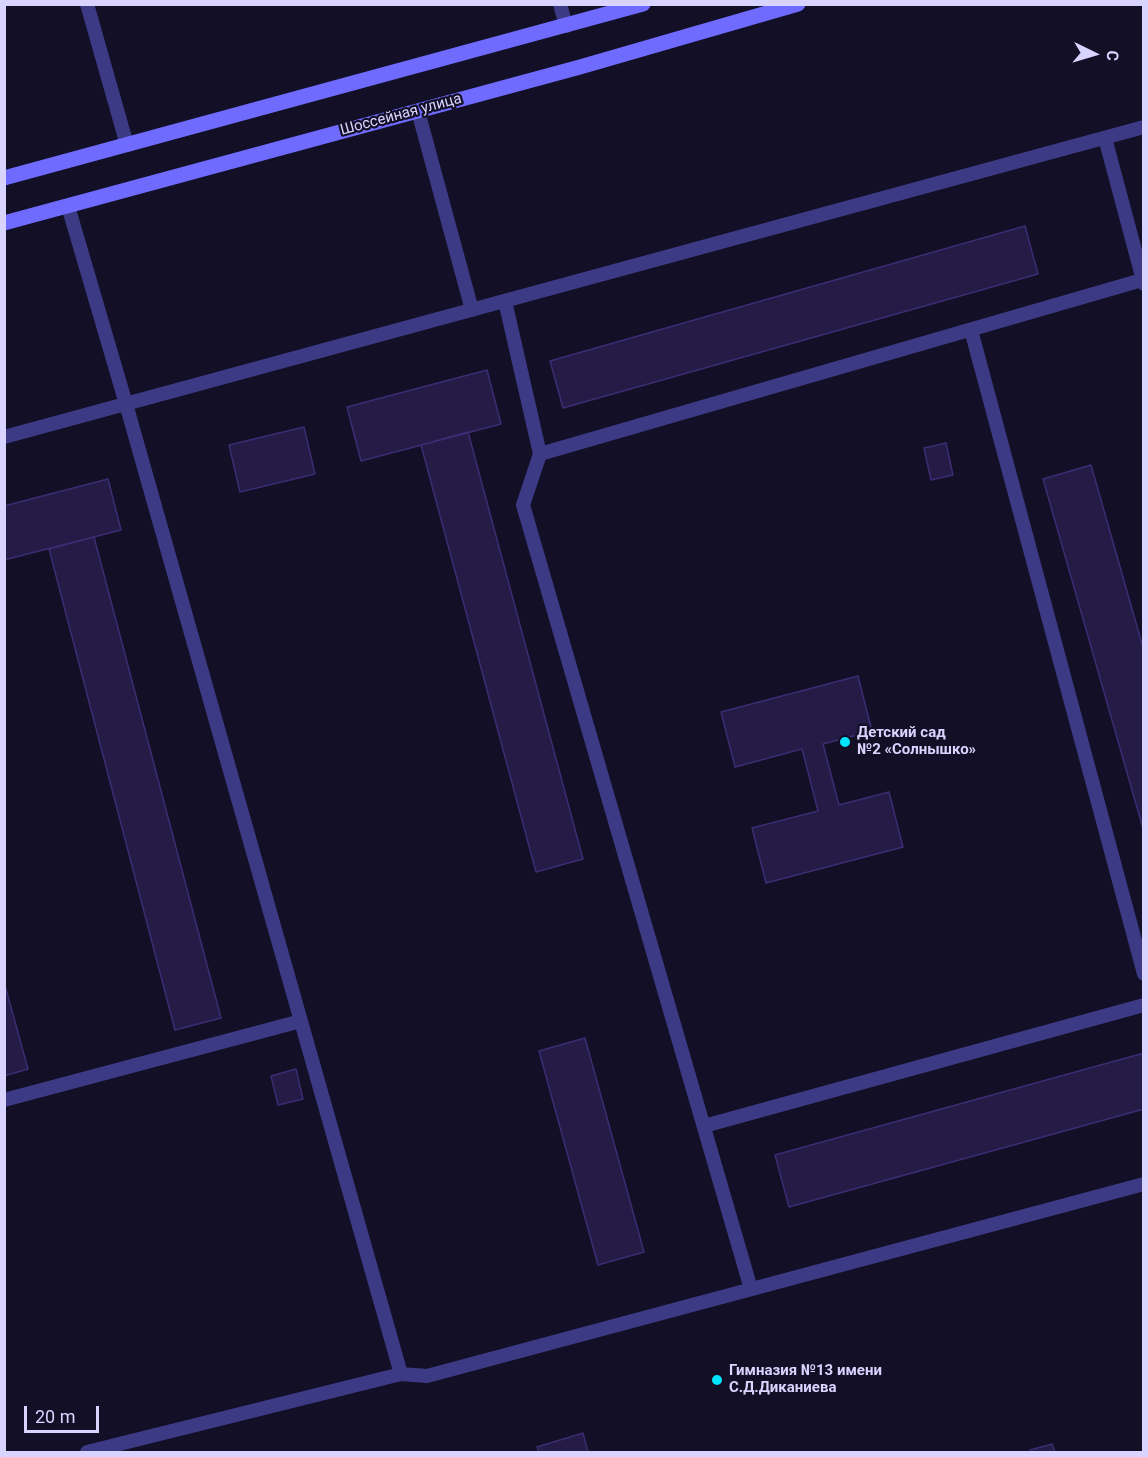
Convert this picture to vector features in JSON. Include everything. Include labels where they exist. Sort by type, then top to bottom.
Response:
[{"type":"main road","points":[[4,178],[643,4]]},
{"type":"main road","name":"Шоссейная улица","points":[[4,223],[580,67],[798,4]]},
{"type":"lane","points":[[87,4],[128,145]]},
{"type":"lane","points":[[560,4],[566,26]]},
{"type":"lane","points":[[418,111],[472,310]]},
{"type":"lane","points":[[4,437],[1143,127]]},
{"type":"lane","points":[[540,454],[1143,282],[1105,138]]},
{"type":"lane","points":[[68,206],[401,1374]]},
{"type":"lane","points":[[505,301],[540,454],[523,506],[751,1289]]},
{"type":"lane","points":[[971,330],[1143,974]]},
{"type":"lane","points":[[704,1126],[1143,1005]]},
{"type":"lane","points":[[4,1100],[301,1021]]},
{"type":"lane","points":[[87,1452],[401,1374],[427,1376],[1143,1184]]},
{"type":"building","points":[[1025,226],[1038,274],[563,408],[550,361]]},
{"type":"building","points":[[487,370],[501,424],[361,461],[347,407]]},
{"type":"building","points":[[304,427],[315,474],[240,492],[229,445]]},
{"type":"building","points":[[468,432],[583,859],[536,872],[421,445]]},
{"type":"building","points":[[946,443],[953,475],[931,480],[924,448]]},
{"type":"building","points":[[1091,465],[1144,651],[1144,832],[1043,479]]},
{"type":"building","points":[[108,479],[121,530],[4,560],[4,506]]},
{"type":"building","points":[[94,537],[221,1018],[175,1030],[49,549]]},
{"type":"building","points":[[858,676],[872,731],[823,744],[839,805],[889,792],[903,847],[766,883],[752,828],[818,811],[802,749],[735,767],[721,712]]},
{"type":"building","points":[[4,982],[28,1069],[4,1076]]},
{"type":"building","points":[[585,1038],[644,1252],[598,1265],[539,1051]]},
{"type":"building","points":[[1144,1053],[1144,1109],[789,1207],[775,1155]]},
{"type":"building","points":[[296,1069],[303,1099],[278,1105],[271,1076]]},
{"type":"building","points":[[583,1433],[588,1452],[539,1452],[537,1447]]},
{"type":"building","points":[[1052,1444],[1055,1452],[1031,1452],[1030,1450]]},
{"type":"place","name":"Детский сад №2 «Солнышко»","points":[[845,742]]},
{"type":"place","name":"Гимназия №13 имени С.Д.Диканиева","points":[[717,1380]]}]
